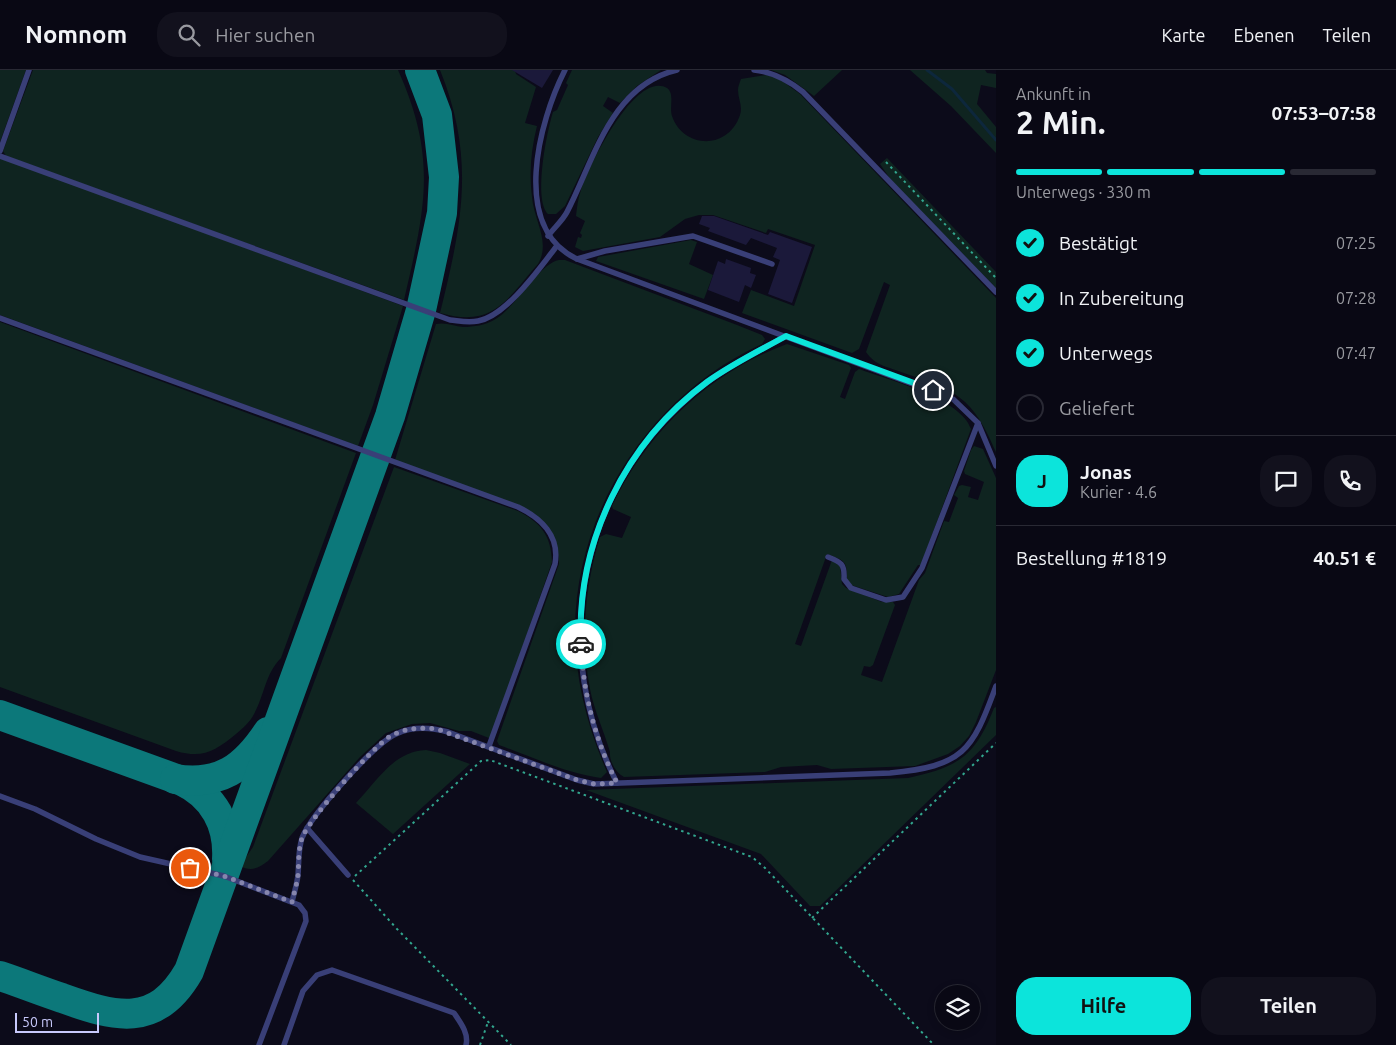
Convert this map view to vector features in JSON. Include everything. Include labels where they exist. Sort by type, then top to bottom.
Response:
[{"type":"lane","points":[[0,150],[29,70]]},
{"type":"lane","points":[[565,70],[551,100],[538,148],[536,174],[541,220],[548,236],[556,247],[577,259],[953,398],[978,423],[996,466]]},
{"type":"lane","points":[[548,236],[566,213],[603,134],[622,105],[647,82],[663,73],[676,70]]},
{"type":"lane","points":[[754,70],[778,76],[803,92],[996,292]]},
{"type":"lane","points":[[0,156],[450,320],[479,321],[500,310],[556,247]]},
{"type":"lane","points":[[577,259],[605,251],[693,236],[712,241],[772,264]]},
{"type":"lane","points":[[0,318],[535,515],[543,523],[554,542],[555,564],[489,746]]},
{"type":"lane","points":[[617,783],[602,750],[592,721],[584,689],[581,656],[580,630],[584,583],[589,558],[600,524],[615,489],[629,465],[663,421],[707,382],[746,356],[786,336]]},
{"type":"lane","points":[[828,557],[842,562],[845,568],[844,579],[851,588],[886,600],[903,597],[922,568],[978,423]]},
{"type":"lane","points":[[292,902],[297,878],[299,851],[306,828],[374,750],[389,737],[398,733],[418,728],[437,729],[489,746],[577,780],[594,784],[919,770],[948,761],[972,742],[994,695],[996,686]]},
{"type":"lane","points":[[0,796],[35,809],[96,839],[140,857],[224,876],[300,905],[305,913],[306,921],[259,1045]]},
{"type":"lane","points":[[306,828],[350,877]]},
{"type":"lane","points":[[284,1045],[303,991],[317,975],[332,970],[454,1012],[463,1026],[467,1041],[466,1045]]},
{"type":"path","points":[[886,162],[996,278]]},
{"type":"path","points":[[812,918],[996,743]]},
{"type":"path","points":[[511,1045],[397,929],[350,877],[481,761],[490,760],[752,857],[765,868],[934,1045]]},
{"type":"path","points":[[480,1045],[488,1022]]},
{"type":"green space","points":[[0,70],[26,70],[0,142]]},
{"type":"green space","points":[[33,70],[398,70],[411,102],[419,131],[424,184],[418,238],[404,300],[6,156],[3,151]]},
{"type":"green space","points":[[440,70],[515,70],[516,74],[536,87],[525,123],[537,126],[532,152],[531,179],[533,206],[541,231],[542,256],[538,264],[517,289],[497,308],[486,314],[474,317],[458,317],[440,313],[459,220],[462,192],[462,163],[451,102]]},
{"type":"green space","points":[[572,70],[661,70],[637,86],[620,103],[608,97],[603,106],[613,113],[598,137],[565,206],[556,214],[548,214],[544,206],[541,180],[545,149],[553,112],[557,110],[568,85],[566,83]]},
{"type":"green space","points":[[771,70],[842,70],[814,96],[785,75]]},
{"type":"green space","points":[[910,70],[985,70],[987,73],[996,74],[996,88],[981,85],[977,104],[996,127],[996,153],[951,106]]},
{"type":"green space","points":[[766,75],[778,78],[800,94],[996,298],[996,452],[979,419],[961,398],[936,385],[882,365],[866,352],[890,285],[884,282],[859,349],[852,353],[742,313],[751,290],[794,306],[815,245],[768,229],[766,233],[713,215],[699,215],[685,219],[660,237],[583,251],[575,247],[578,237],[581,238],[582,235],[580,233],[585,221],[576,216],[579,196],[585,179],[615,124],[641,93],[654,86],[667,88],[671,94],[671,112],[675,124],[680,130],[694,139],[709,141],[727,134],[732,130],[737,121],[741,112],[738,90],[741,79]]},
{"type":"green space","points":[[0,157],[403,306],[373,405],[358,446],[0,315]]},
{"type":"green space","points":[[887,158],[996,272],[996,288],[891,180],[880,164]]},
{"type":"green space","points":[[691,240],[697,242],[689,264],[713,275],[704,299],[596,261],[598,257]]},
{"type":"green space","points":[[559,260],[565,260],[737,325],[762,335],[765,339],[762,344],[722,366],[687,393],[655,424],[628,460],[606,499],[589,540],[579,584],[575,629],[577,666],[588,720],[607,772],[601,778],[549,764],[499,745],[497,741],[559,564],[558,549],[550,530],[535,514],[395,460],[436,324],[443,323],[467,327],[494,320],[510,306],[543,269]]},
{"type":"green space","points":[[0,322],[356,453],[281,658],[268,677],[258,707],[244,727],[215,749],[201,754],[176,751],[0,687]]},
{"type":"green space","points":[[787,344],[849,365],[851,368],[840,397],[845,399],[855,372],[859,369],[939,399],[965,418],[971,429],[921,565],[918,565],[899,594],[888,597],[851,585],[847,581],[847,569],[842,560],[827,554],[795,644],[801,646],[832,560],[840,565],[842,584],[846,588],[882,602],[893,602],[895,605],[873,665],[870,667],[864,666],[861,675],[882,682],[919,580],[925,573],[944,521],[949,522],[958,498],[954,495],[959,486],[971,487],[968,497],[978,500],[984,482],[965,474],[964,471],[974,446],[983,449],[996,478],[996,670],[969,736],[960,746],[948,754],[915,766],[831,769],[817,765],[781,767],[765,772],[624,777],[618,773],[612,763],[592,697],[585,651],[588,593],[600,537],[606,534],[622,538],[631,517],[613,509],[612,506],[644,453],[663,429],[707,388],[759,356]]},
{"type":"green space","points":[[394,467],[518,511],[539,525],[550,544],[552,562],[492,735],[489,738],[471,731],[459,731],[430,723],[412,724],[386,733],[360,757],[268,861],[255,868],[244,868],[240,866],[253,847]]},
{"type":"green space","points":[[996,707],[996,735],[820,906],[810,906],[761,854],[586,790],[908,778],[940,769],[963,757],[980,738]]},
{"type":"green space","points":[[426,750],[470,764],[393,834],[356,803],[395,761],[415,752]]},
{"type":"building","points":[[512,70],[553,70],[542,88]]},
{"type":"building","points":[[702,216],[714,216],[768,235],[770,232],[812,247],[792,303],[768,294],[780,260],[773,257],[777,248],[751,238],[746,245],[708,231],[710,228],[699,224]]},
{"type":"building","points":[[726,259],[751,268],[750,273],[756,275],[751,288],[745,285],[739,302],[708,290],[718,261],[725,264]]},
{"type":"waterway","points":[[927,70],[952,89],[996,140]]},
{"type":"taxiway","points":[[0,976],[81,1005],[117,1013],[133,1013],[148,1010],[163,1002],[176,990],[189,971],[390,416],[421,310],[442,213],[444,177],[437,115],[420,70]]},
{"type":"taxiway","points":[[0,715],[182,781],[193,787],[211,803],[222,823],[227,847],[227,859]]},
{"type":"taxiway","points":[[175,779],[205,780],[229,772],[250,756],[268,732]]},
{"type":"way so far","points":[[190,868],[224,876],[292,902],[297,878],[299,851],[306,828],[381,743],[389,737],[407,730],[418,728],[437,729],[489,746],[577,780],[594,784],[617,783],[602,750],[592,721],[584,689],[581,644]]},
{"type":"route","points":[[581,644],[581,607],[589,558],[597,532],[615,489],[629,465],[663,421],[707,382],[746,356],[786,336],[933,390]]}]
